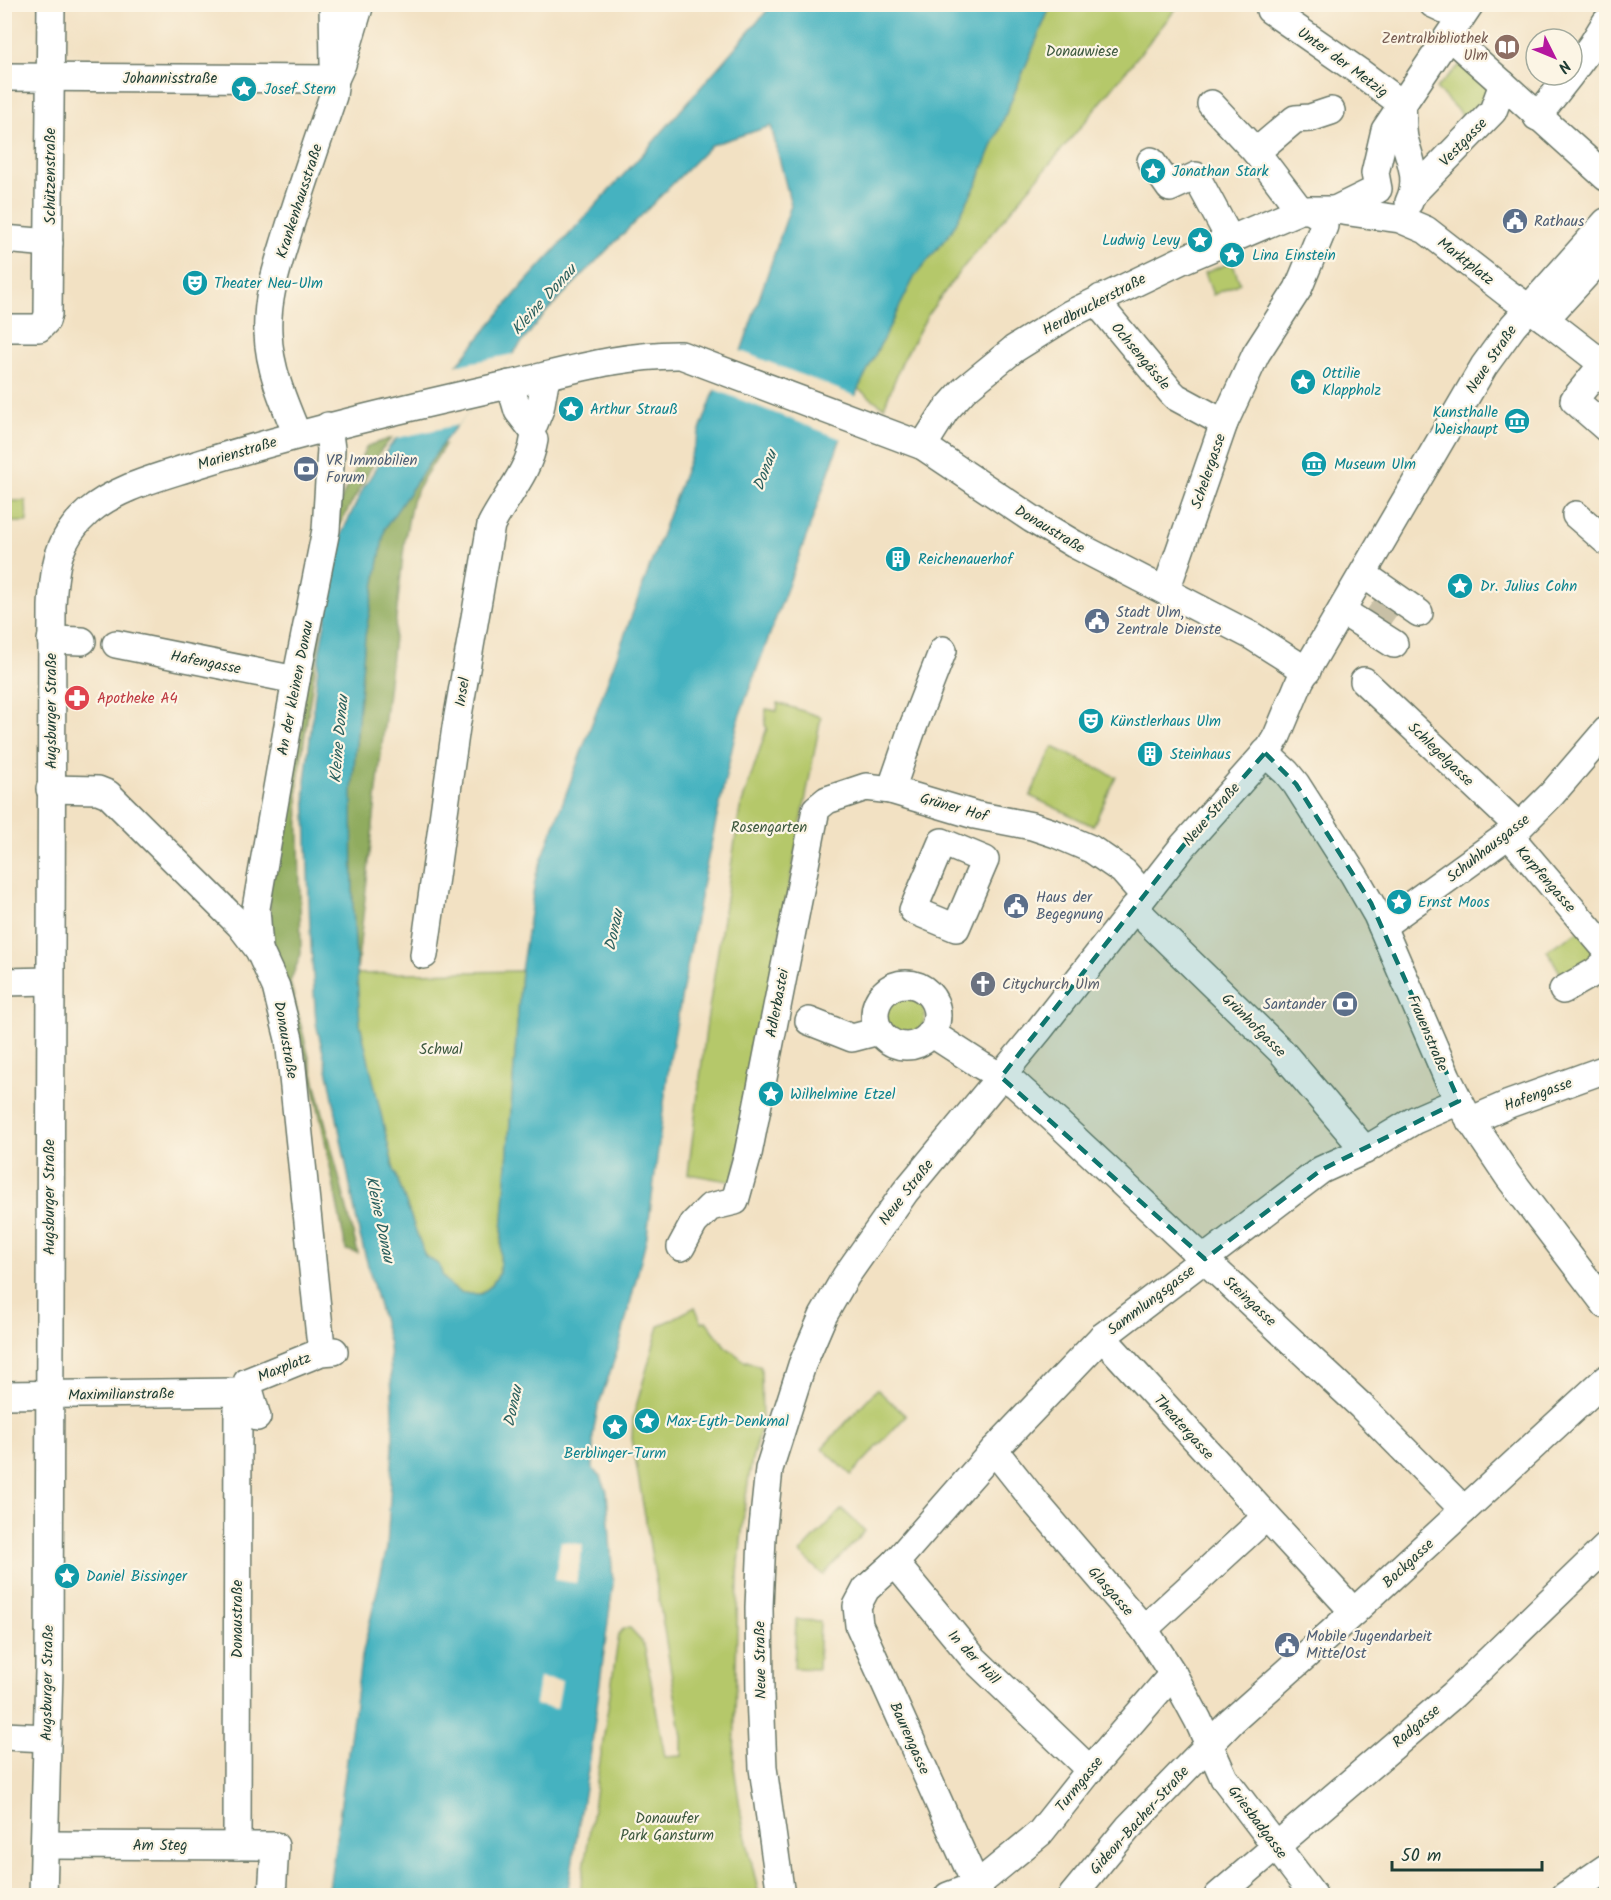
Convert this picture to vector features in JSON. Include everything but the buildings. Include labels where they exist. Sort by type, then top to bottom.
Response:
[{"type":"street","name":"Schützenstraße","points":[[13,328],[39,328],[47,318],[50,243],[51,4]]},
{"type":"street","points":[[333,4],[335,79]]},
{"type":"street","name":"Krankenhausstraße","points":[[297,434],[271,357],[268,336],[269,303],[272,285],[296,205],[333,96],[335,79],[342,64],[360,4]]},
{"type":"street","points":[[1433,4],[1460,20],[1503,84],[1606,177]]},
{"type":"street","points":[[1594,4],[1606,17]]},
{"type":"street","name":"Unter der Metzig","points":[[1281,11],[1327,50],[1402,104]]},
{"type":"street","points":[[1211,104],[1315,210],[1378,189],[1375,172],[1385,130],[1460,20]]},
{"type":"street","points":[[1584,56],[1606,22]]},
{"type":"street","name":"Johannisstraße","points":[[4,77],[335,79]]},
{"type":"street","name":"Vestgasse","points":[[1413,193],[1493,111],[1503,84]]},
{"type":"street","points":[[1537,117],[1560,87]]},
{"type":"street","points":[[1400,219],[1413,193],[1415,176],[1411,154],[1404,137],[1402,104]]},
{"type":"street","points":[[1256,152],[1295,119],[1310,118],[1331,111]]},
{"type":"street","points":[[1151,161],[1170,188],[1196,176],[1231,241]]},
{"type":"street","name":"Marktplatz","points":[[1315,210],[1400,219],[1426,230],[1537,313],[1603,364],[1574,400],[1606,428]]},
{"type":"street","name":"Herdbruckerstraße","points":[[923,446],[945,411],[964,390],[1014,349],[1070,314],[1180,261],[1315,210]]},
{"type":"street","name":"Schelergasse","points":[[1166,590],[1224,423],[1298,289],[1316,262],[1324,226],[1322,218],[1315,210]]},
{"type":"street","name":"Neue Straße","points":[[783,1892],[763,1768],[759,1608],[762,1537],[769,1469],[802,1365],[823,1316],[846,1276],[905,1192],[1001,1077],[1202,822],[1265,753],[1277,736],[1297,688],[1480,372],[1506,334],[1537,313],[1606,222]]},
{"type":"street","points":[[4,239],[50,243]]},
{"type":"street","points":[[1537,313],[1603,256],[1606,258]]},
{"type":"street","name":"Ochsengässle","points":[[1101,298],[1104,311],[1171,392],[1224,423]]},
{"type":"street","name":"Donaustraße","points":[[546,376],[658,354],[681,355],[870,425],[923,446],[1032,519],[1074,544],[1252,636],[1307,671]]},
{"type":"street","points":[[502,386],[532,429],[540,409],[546,376]]},
{"type":"street","name":"Marienstraße","points":[[90,511],[118,494],[158,478],[297,434],[390,410],[546,376]]},
{"type":"street","name":"An der kleinen Donau","points":[[259,950],[256,908],[296,680],[326,530],[331,448],[328,426]]},
{"type":"street","name":"Insel","points":[[424,956],[456,727],[491,525],[501,505],[524,471],[532,453],[534,440]]},
{"type":"street","name":"Augsburger Straße","points":[[43,1896],[49,1670],[51,640],[54,569],[59,552],[72,531],[90,511]]},
{"type":"street","points":[[1576,515],[1606,541]]},
{"type":"street","points":[[1363,574],[1382,611],[1394,644]]},
{"type":"street","points":[[1342,611],[1419,613]]},
{"type":"street","points":[[51,640],[82,641]]},
{"type":"street","name":"Hafengasse","points":[[116,644],[296,680]]},
{"type":"street","points":[[891,790],[943,650]]},
{"type":"street","name":"Schlegelgasse","points":[[1364,681],[1514,831]]},
{"type":"street","name":"Schuhhausgasse","points":[[1382,926],[1514,831],[1540,807],[1606,731]]},
{"type":"street","name":"Frauenstraße","points":[[1265,753],[1286,772],[1310,804],[1364,891],[1382,926],[1464,1111],[1515,1185],[1606,1305]]},
{"type":"street","name":"Adlerbastei","points":[[681,1247],[694,1223],[710,1207],[735,1201],[748,1154],[816,809],[827,800],[866,787],[891,790]]},
{"type":"street","name":"Donaustraße","points":[[50,789],[98,790],[108,794],[240,925],[259,950],[276,987],[289,1039],[324,1345]]},
{"type":"street","name":"Grüner Hof","points":[[891,790],[975,815],[1032,826],[1091,849],[1123,871],[1139,902]]},
{"type":"street","points":[[961,850],[975,815]]},
{"type":"street","name":"Karpfengasse","points":[[1514,831],[1604,967]]},
{"type":"street","name":"Grünhofgasse","points":[[1139,902],[1281,1051],[1365,1150]]},
{"type":"street","points":[[1563,990],[1604,967]]},
{"type":"street","points":[[4,981],[50,981]]},
{"type":"street","points":[[902,984],[912,984],[922,988],[930,995],[937,1014],[936,1024],[931,1034],[914,1045],[903,1046],[885,1039],[875,1022],[874,1011],[877,1001],[883,993],[902,984]]},
{"type":"street","points":[[809,1021],[852,1038],[879,1031]]},
{"type":"street","name":"Steingasse","points":[[931,1034],[1015,1084],[1042,1108],[1360,1406],[1464,1510]]},
{"type":"street","name":"Hafengasse","points":[[1464,1111],[1509,1104],[1606,1069]]},
{"type":"street","name":"Sammlungsgasse","points":[[895,1563],[994,1450],[1102,1337],[1321,1170],[1365,1150],[1415,1120],[1464,1111]]},
{"type":"street","name":"Theatergasse","points":[[1102,1337],[1354,1611]]},
{"type":"street","name":"Maxplatz","points":[[257,1416],[248,1382],[324,1345]]},
{"type":"street","name":"Bockgasse","points":[[1208,1745],[1606,1379]]},
{"type":"street","name":"Donaustraße","points":[[237,1846],[238,1392]]},
{"type":"street","name":"Maximilianstraße","points":[[4,1395],[238,1392]]},
{"type":"street","name":"Glasgasse","points":[[994,1450],[1036,1503],[1144,1629],[1173,1674],[1198,1720],[1208,1745]]},
{"type":"street","points":[[1144,1629],[1266,1517]]},
{"type":"street","name":"Radgasse","points":[[1218,1896],[1453,1695],[1606,1547]]},
{"type":"street","name":"Baurengasse","points":[[895,1563],[866,1589],[857,1606],[859,1625],[979,1890]]},
{"type":"street","name":"In der Höll","points":[[895,1563],[974,1659],[1090,1770]]},
{"type":"street","name":"Turmgasse","points":[[948,1896],[979,1890],[1040,1833],[1090,1770],[1173,1674]]},
{"type":"street","points":[[4,1736],[47,1738]]},
{"type":"street","name":"Griesbadgasse","points":[[1208,1745],[1224,1778],[1314,1896]]},
{"type":"street","name":"Gideon-Bacher-Straße","points":[[1072,1896],[1128,1828],[1208,1745]]},
{"type":"street","name":"Am Steg","points":[[45,1845],[275,1846],[272,1896]]},
{"type":"street","points":[[1565,1896],[1606,1868]]},
{"type":"highlighted area","points":[[1265,753],[1296,784],[1371,903],[1459,1101],[1321,1170],[1205,1259],[1001,1077],[1183,846]]},
{"type":"green space","name":"Donauwiese","points":[[1051,5],[1179,5],[960,271],[929,313],[902,362],[884,407],[858,389],[915,276],[951,232],[977,183]]},
{"type":"green space","points":[[1464,61],[1492,91],[1464,117],[1436,88]]},
{"type":"green space","points":[[1232,262],[1240,283],[1213,295],[1205,273]]},
{"type":"green space","points":[[392,438],[381,450],[335,533],[298,781],[301,954],[290,982],[358,1253],[346,1250],[310,1070],[279,977],[271,925],[267,866],[326,530],[367,446]]},
{"type":"green space","points":[[443,443],[445,445],[412,501],[405,538],[357,970],[353,911],[352,793],[365,636],[385,528]]},
{"type":"green space","points":[[4,501],[26,501],[27,522],[5,522]]},
{"type":"green space","name":"Rosengarten","points":[[778,703],[821,717],[733,1182],[688,1174],[707,1021],[740,809],[767,728],[765,725],[766,709],[777,711]]},
{"type":"green space","points":[[1053,747],[1116,777],[1093,826],[1030,796]]},
{"type":"green space","points":[[1581,930],[1600,963],[1566,983],[1547,950]]},
{"type":"green space","name":"Schwal","points":[[521,971],[499,1274],[491,1286],[480,1294],[470,1294],[459,1292],[451,1286],[443,1277],[439,1265],[425,1256],[394,1170],[360,1024],[356,974]]},
{"type":"green space","points":[[905,995],[919,1001],[925,1015],[919,1029],[905,1035],[891,1029],[885,1015],[891,1001]]},
{"type":"green space","name":"Donauufer Park Gansturm","points":[[695,1307],[702,1323],[706,1321],[725,1346],[746,1362],[761,1367],[762,1424],[752,1459],[745,1501],[738,1574],[734,1767],[742,1820],[759,1895],[580,1895],[619,1634],[624,1628],[630,1628],[641,1640],[645,1649],[665,1757],[682,1756],[682,1737],[632,1439],[633,1417],[659,1326]]},
{"type":"green space","points":[[877,1389],[906,1416],[851,1475],[822,1448]]},
{"type":"green space","points":[[842,1509],[865,1531],[823,1575],[800,1553]]},
{"type":"green space","points":[[796,1620],[820,1621],[818,1669],[794,1668]]},
{"type":"water","points":[[772,5],[1051,5],[977,183],[951,232],[915,276],[858,389],[739,717],[704,876],[669,1064],[647,1236],[620,1343],[598,1407],[593,1435],[593,1469],[601,1477],[607,1492],[613,1584],[590,1758],[567,1895],[328,1896],[361,1660],[387,1548],[393,1446],[389,1344],[359,1232],[330,1082],[316,1023],[310,928],[305,782],[320,650],[341,535],[363,489],[387,450],[522,286],[649,147]],"holes":[[[771,126],[791,205],[734,372],[723,368],[536,875],[521,971],[499,1274],[491,1286],[481,1294],[459,1292],[443,1277],[439,1265],[425,1256],[394,1170],[360,1024],[353,911],[352,789],[365,636],[385,528],[443,443],[545,313],[711,145]]]},
{"type":"pier","points":[[738,350],[858,397],[844,440],[713,389],[721,367],[732,368]]},
{"type":"pier","points":[[514,354],[458,425],[392,439],[453,366]]},
{"type":"pier","points":[[561,1541],[583,1545],[576,1583],[555,1580]]},
{"type":"pier","points":[[539,1678],[562,1681],[557,1709],[535,1705]]},
{"type":"tunnel","points":[[1377,619],[1390,601]]},
{"type":"place","name":"Zentralbibliothek Ulm","points":[[1507,47]]},
{"type":"place","name":"Josef Stern","points":[[244,89]]},
{"type":"place","name":"Jonathan Stark","points":[[1153,171]]},
{"type":"place","name":"Rathaus","points":[[1515,221]]},
{"type":"place","name":"Ludwig Levy","points":[[1200,240]]},
{"type":"place","name":"Lina Einstein","points":[[1232,255]]},
{"type":"place","name":"Theater Neu-Ulm","points":[[195,283]]},
{"type":"place","name":"Ottilie Klappholz","points":[[1303,382]]},
{"type":"place","name":"Arthur Strauß","points":[[571,409]]},
{"type":"place","name":"Kunsthalle Weishaupt","points":[[1517,421]]},
{"type":"place","name":"Museum Ulm","points":[[1314,464]]},
{"type":"place","name":"VR Immobilien Forum","points":[[306,469]]},
{"type":"place","name":"Reichenauerhof","points":[[898,559]]},
{"type":"place","name":"Dr. Julius Cohn","points":[[1460,586]]},
{"type":"place","name":"Stadt Ulm, Zentrale Dienste","points":[[1097,621]]},
{"type":"place","name":"Apotheke A4","points":[[77,698]]},
{"type":"place","name":"Künstlerhaus Ulm","points":[[1091,721]]},
{"type":"place","name":"Steinhaus","points":[[1150,754]]},
{"type":"place","name":"Ernst Moos","points":[[1399,902]]},
{"type":"place","name":"Haus der Begegnung","points":[[1016,906]]},
{"type":"place","name":"Citychurch Ulm","points":[[983,984]]},
{"type":"place","name":"Santander","points":[[1345,1004]]},
{"type":"place","name":"Wilhelmine Etzel","points":[[771,1094]]},
{"type":"place","name":"Max-Eyth-Denkmal","points":[[647,1421]]},
{"type":"place","name":"Berblinger-Turm","points":[[615,1427]]},
{"type":"place","name":"Daniel Bissinger","points":[[67,1576]]},
{"type":"place","name":"Mobile Jugendarbeit Mitte/Ost","points":[[1287,1645]]},
{"type":"water label","name":"Kleine Donau","points":[[543,299]]},
{"type":"water label","name":"Donau","points":[[764,470]]},
{"type":"water label","name":"Kleine Donau","points":[[338,739]]},
{"type":"water label","name":"Donau","points":[[613,930]]},
{"type":"water label","name":"Kleine Donau","points":[[381,1219]]},
{"type":"water label","name":"Donau","points":[[512,1406]]}]
